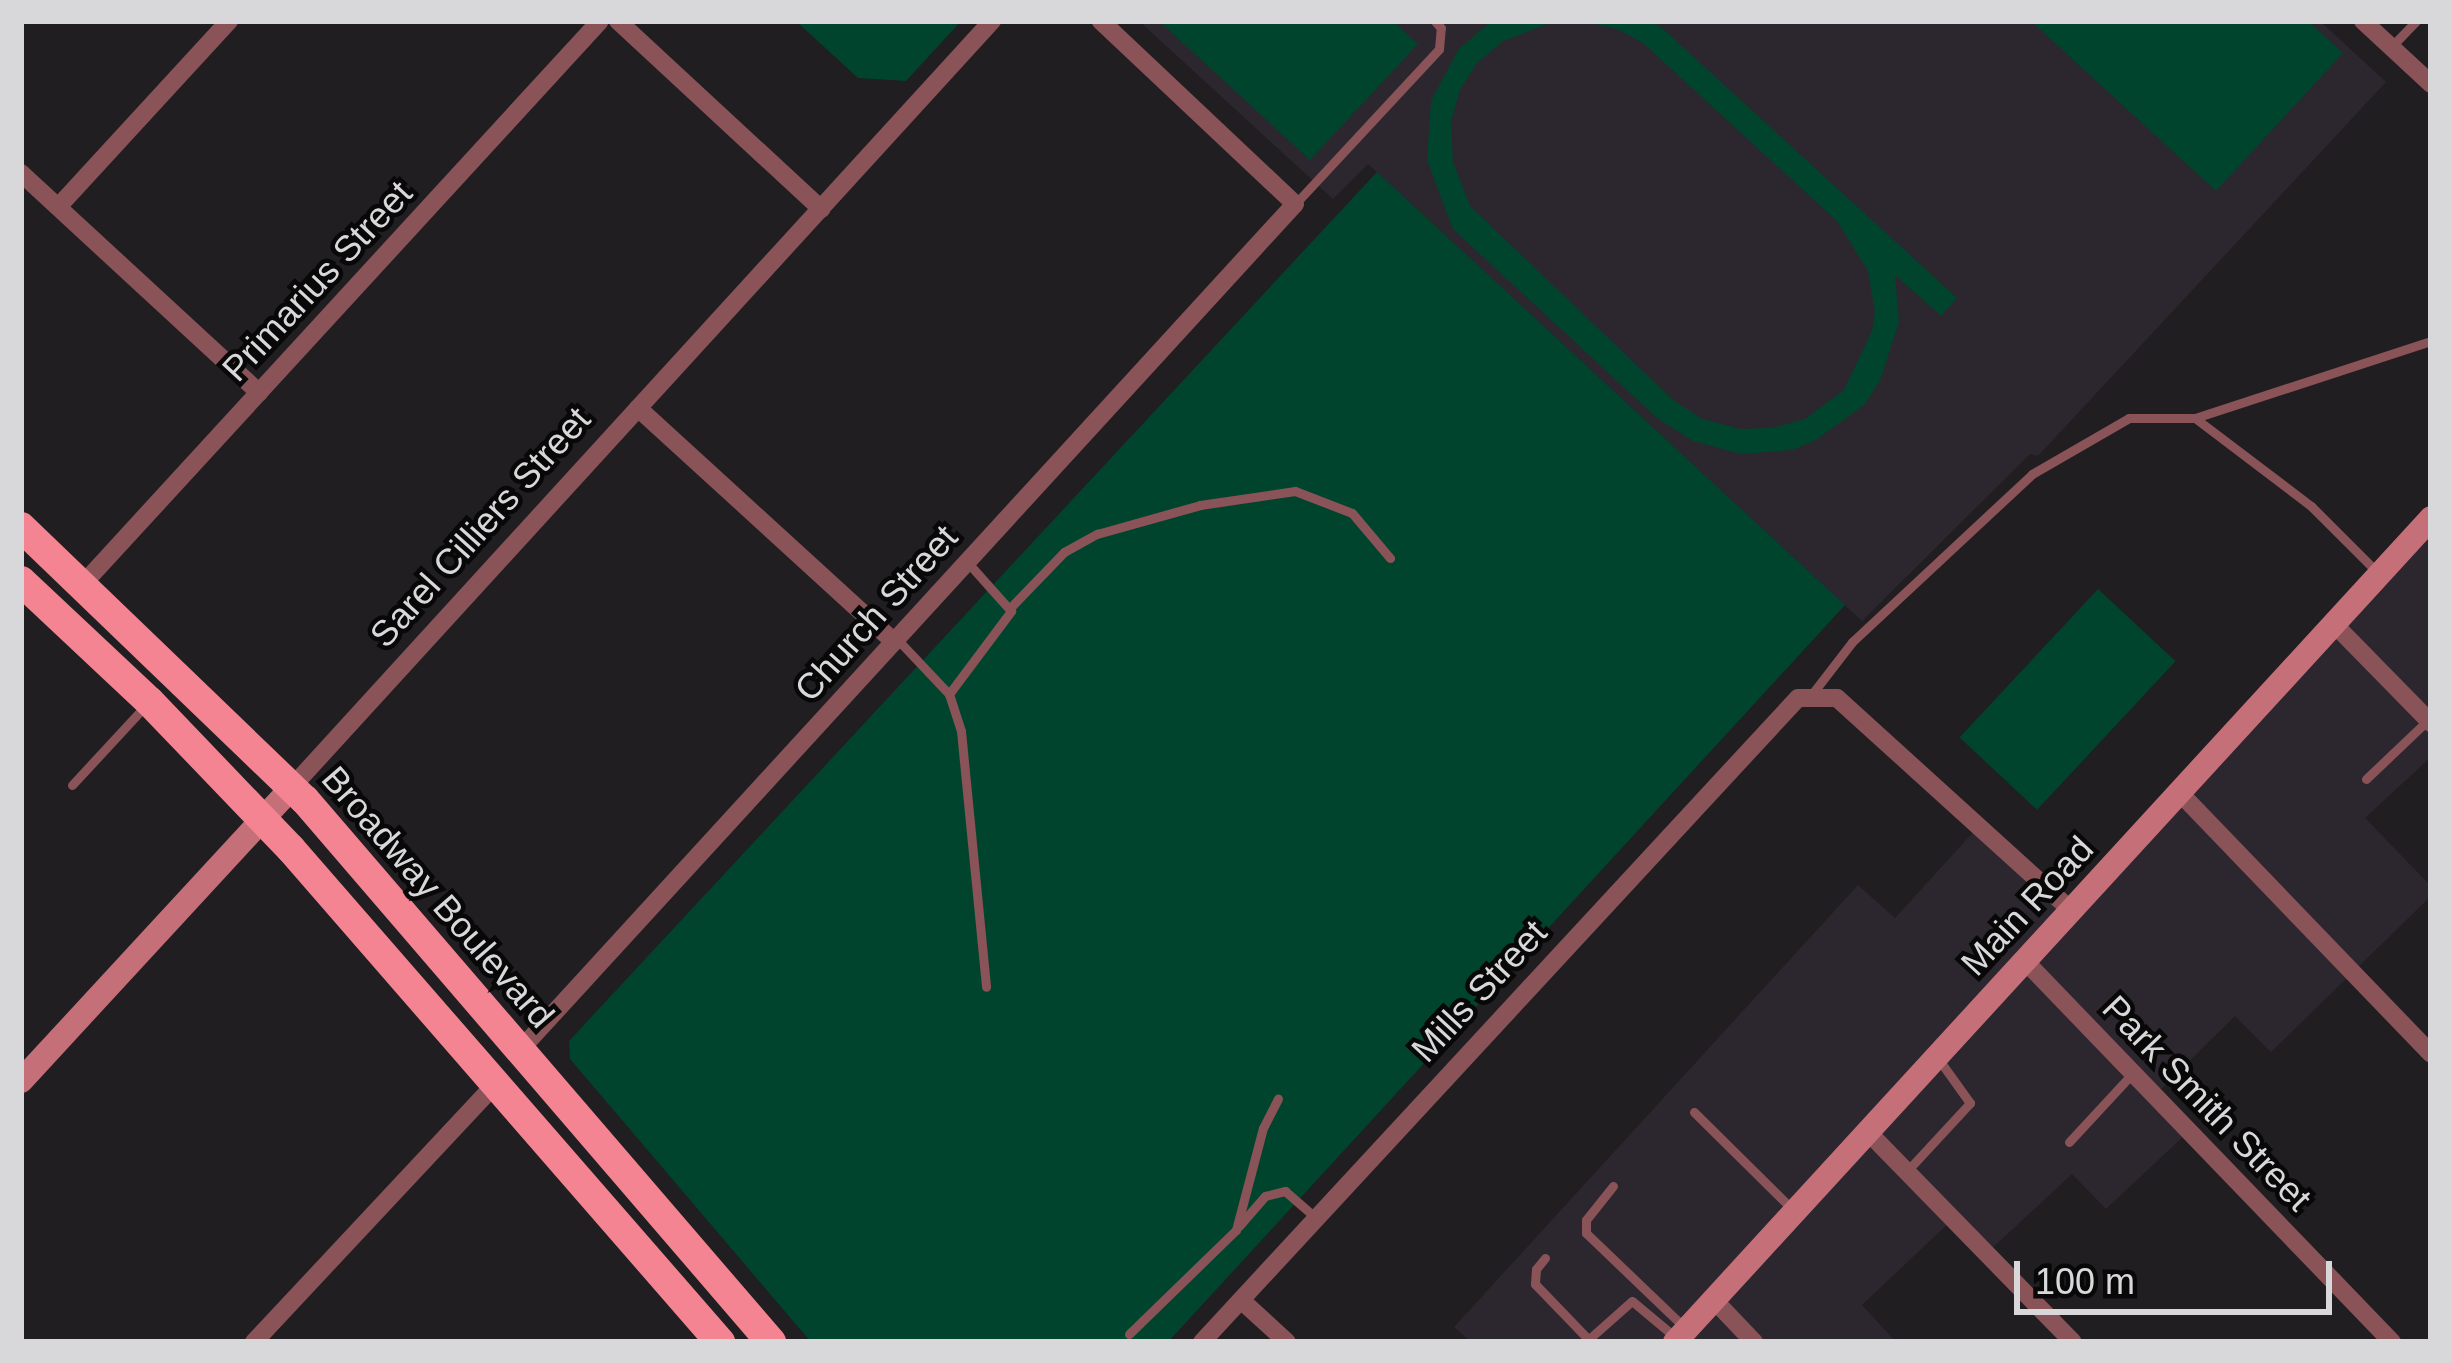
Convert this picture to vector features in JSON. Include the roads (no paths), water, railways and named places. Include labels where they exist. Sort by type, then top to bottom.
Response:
[{"type":"main road","name":"Main Road","points":[[1680,1337],[2431,518]]},
{"type":"main road","name":"Broadway Boulevard","points":[[21,527],[292,788],[771,1342]]},
{"type":"main road","points":[[21,581],[149,701],[262,818],[723,1342]]},
{"type":"main road","name":"Sarel Cilliers Street","points":[[21,1081],[292,788]]},
{"type":"street","points":[[58,207],[230,21]]},
{"type":"street","name":"Primarius Street","points":[[83,584],[600,21]]},
{"type":"street","points":[[618,21],[821,208]]},
{"type":"street","name":"Sarel Cilliers Street","points":[[292,788],[992,21]]},
{"type":"street","points":[[1101,21],[1295,204]]},
{"type":"street","points":[[2362,21],[2431,84]]},
{"type":"street","points":[[21,173],[259,393]]},
{"type":"street","name":"Church Street","points":[[520,1050],[1295,204]]},
{"type":"street","points":[[638,408],[896,641]]},
{"type":"street","points":[[2334,624],[2430,722]]},
{"type":"street","points":[[1812,694],[1837,698],[2072,911]]},
{"type":"street","name":"Mills Street","points":[[1202,1342],[1786,706],[1812,694]]},
{"type":"street","points":[[2180,794],[2431,1054]]},
{"type":"street","name":"Park Smith Street","points":[[2025,961],[2392,1342]]},
{"type":"street","points":[[254,1342],[496,1082]]},
{"type":"street","points":[[1868,1132],[2073,1342]]},
{"type":"street","points":[[1241,1300],[1287,1342]]},
{"type":"street","points":[[1714,1300],[1754,1342]]},
{"type":"street","points":[[723,1342],[748,1316]]},
{"type":"lane","points":[[1295,204],[1439,49],[1441,28],[1435,21]]},
{"type":"lane","points":[[2391,47],[2416,21]]},
{"type":"lane","points":[[1812,694],[1852,642],[2032,474],[2129,418],[2195,418],[2431,340]]},
{"type":"lane","points":[[2195,418],[2311,506],[2380,574]]},
{"type":"lane","points":[[1010,608],[1064,552],[1097,534],[1200,506],[1295,491],[1352,513],[1390,558]]},
{"type":"lane","points":[[949,694],[1010,615],[1010,608],[967,562]]},
{"type":"lane","points":[[896,641],[949,694],[962,731],[986,987]]},
{"type":"lane","points":[[72,785],[149,701]]},
{"type":"lane","points":[[2366,779],[2430,722]]},
{"type":"lane","points":[[1907,1171],[1970,1103],[1937,1057]]},
{"type":"lane","points":[[2069,1142],[2133,1073]]},
{"type":"lane","points":[[1236,1230],[1263,1128],[1278,1100]]},
{"type":"lane","points":[[1694,1112],[1795,1212]]},
{"type":"lane","points":[[1613,1186],[1586,1220],[1586,1233],[1680,1337]]},
{"type":"lane","points":[[1130,1334],[1265,1196],[1285,1191],[1316,1218]]},
{"type":"lane","points":[[1545,1258],[1536,1269],[1535,1284],[1590,1341],[1632,1301],[1680,1337]]}]
